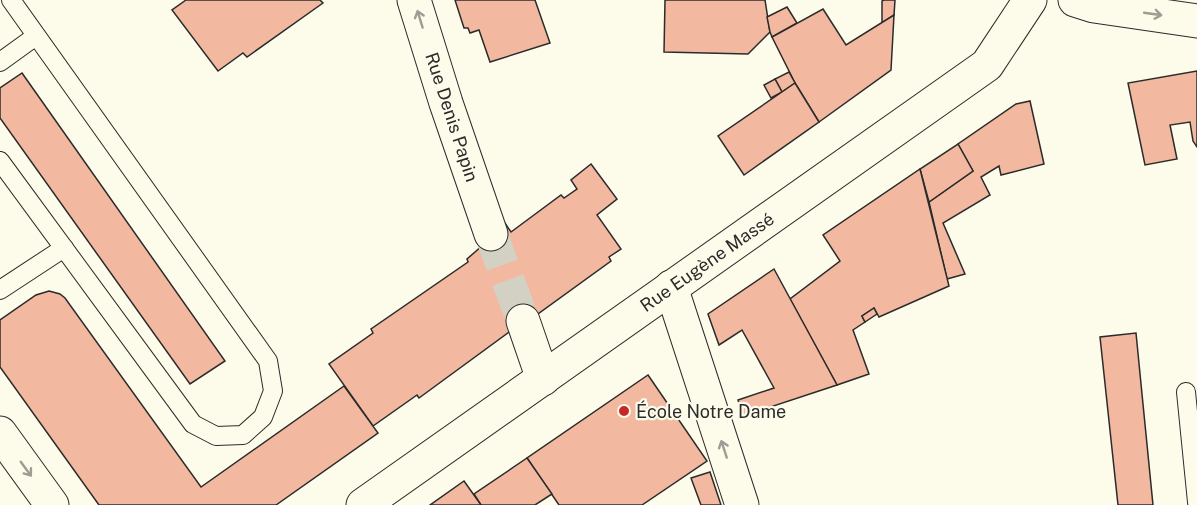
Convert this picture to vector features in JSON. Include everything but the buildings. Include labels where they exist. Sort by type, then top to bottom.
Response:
[{"type":"street","name":"Rue Denis Papin","points":[[414,0],[452,122],[491,234]]},
{"type":"street","name":"Rue Eugène Massé","points":[[363,505],[987,65],[1030,0]]},
{"type":"street","points":[[1075,0],[1094,6],[1197,21]]},
{"type":"street","points":[[670,287],[742,505]]},
{"type":"street","points":[[523,321],[543,380]]},
{"type":"street","points":[[0,433],[52,505]]},
{"type":"lane","points":[[0,161],[193,424],[216,436],[243,435],[264,417],[273,391],[268,361],[11,0]]},
{"type":"lane","points":[[0,62],[36,36]]},
{"type":"lane","points":[[0,290],[64,248]]},
{"type":"lane","points":[[1186,392],[1197,502]]},
{"type":"tunnel","points":[[491,234],[523,321]]},
{"type":"place","name":"École Notre Dame","points":[[624,411]]}]
